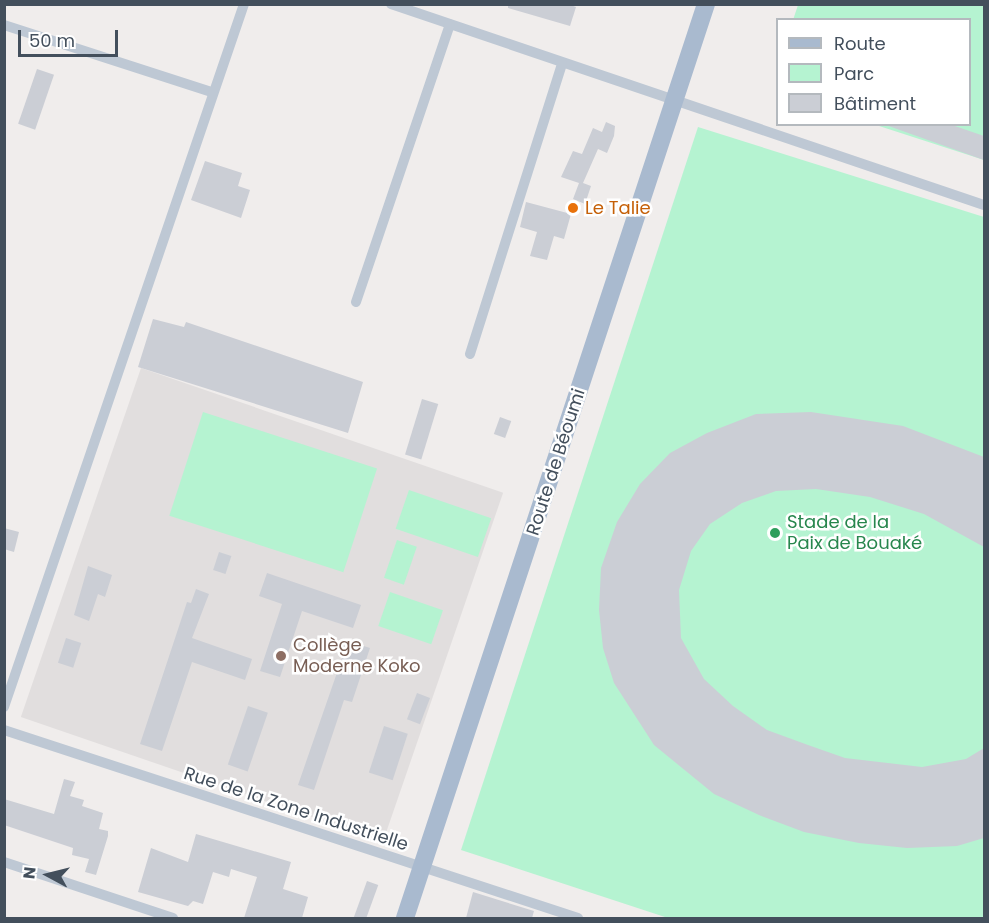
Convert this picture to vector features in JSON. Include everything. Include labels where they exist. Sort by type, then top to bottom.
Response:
[{"type":"main road","name":"Route de Béoumi","points":[[405,918],[706,4]]},
{"type":"street","points":[[4,707],[141,310],[212,92],[244,4]]},
{"type":"street","points":[[391,4],[673,103],[984,205]]},
{"type":"street","points":[[4,25],[212,92]]},
{"type":"street","points":[[356,302],[450,25]]},
{"type":"street","points":[[470,354],[562,64]]},
{"type":"street","name":"Rue de la Zone Industrielle","points":[[4,730],[578,918]]},
{"type":"street","points":[[4,862],[173,918]]},
{"type":"shaded area","points":[[141,368],[503,493],[383,842],[21,717]]},
{"type":"green space","points":[[798,5],[984,5],[984,160],[879,126],[971,126],[971,18],[794,18]]},
{"type":"green space","name":"Stade de la Paix de Bouaké","points":[[698,127],[984,217],[984,918],[668,918],[461,850]]},
{"type":"green space","points":[[203,412],[377,469],[343,572],[169,516]]},
{"type":"green space","points":[[409,490],[491,518],[478,557],[396,529]]},
{"type":"green space","points":[[397,540],[417,547],[404,585],[384,578]]},
{"type":"green space","points":[[390,592],[443,610],[431,644],[378,626]]},
{"type":"building","points":[[508,4],[568,4],[576,7],[570,26],[508,8]]},
{"type":"building","points":[[37,69],[54,75],[35,130],[18,124]]},
{"type":"building","points":[[606,122],[615,126],[614,136],[607,153],[598,149],[583,183],[591,186],[585,204],[573,199],[579,183],[561,177],[573,151],[582,154],[593,128],[602,132]]},
{"type":"building","points":[[889,126],[955,126],[984,136],[984,160]]},
{"type":"building","points":[[205,161],[242,173],[238,186],[250,190],[241,218],[191,200]]},
{"type":"building","points":[[526,202],[571,214],[564,239],[554,236],[547,260],[530,256],[537,232],[520,227]]},
{"type":"building","points":[[153,319],[184,327],[186,322],[363,382],[348,433],[138,367]]},
{"type":"building","points":[[422,399],[438,404],[421,459],[405,454]]},
{"type":"building","points":[[811,412],[903,426],[984,457],[984,547],[924,514],[870,497],[816,489],[776,491],[742,503],[710,524],[691,551],[679,590],[681,638],[704,679],[733,706],[767,730],[808,745],[845,758],[922,767],[966,759],[984,748],[984,838],[957,846],[907,848],[859,843],[804,832],[759,815],[714,794],[654,745],[614,683],[603,648],[599,610],[601,568],[617,522],[640,484],[670,453],[707,433],[756,414]]},
{"type":"building","points":[[500,417],[511,421],[505,438],[494,434]]},
{"type":"building","points":[[4,528],[19,532],[14,552],[4,549]]},
{"type":"building","points":[[219,552],[231,556],[225,574],[213,570]]},
{"type":"building","points":[[88,566],[112,575],[105,597],[98,594],[89,621],[74,615]]},
{"type":"building","points":[[267,573],[361,605],[353,628],[302,611],[280,677],[260,671],[282,604],[259,596]]},
{"type":"building","points":[[196,589],[209,594],[192,638],[252,659],[245,680],[192,662],[162,751],[140,744],[187,602],[191,603]]},
{"type":"building","points":[[66,638],[81,643],[73,668],[58,663]]},
{"type":"building","points":[[348,641],[370,648],[352,702],[344,700],[314,790],[298,785]]},
{"type":"building","points":[[417,693],[430,698],[420,724],[407,719]]},
{"type":"building","points":[[248,706],[268,713],[248,771],[228,765]]},
{"type":"building","points":[[384,726],[408,734],[393,780],[369,773]]},
{"type":"building","points":[[64,779],[75,782],[70,796],[84,800],[82,806],[103,813],[99,829],[108,831],[108,836],[96,875],[85,872],[89,859],[72,855],[73,848],[4,825],[4,799],[54,814]]},
{"type":"building","points":[[196,834],[291,862],[283,889],[308,897],[302,918],[244,918],[257,877],[231,869],[229,877],[213,872],[203,904],[193,901],[188,906],[138,892],[151,848],[188,862]]},
{"type":"building","points":[[367,881],[378,885],[366,918],[354,918]]},
{"type":"building","points":[[473,892],[534,911],[532,918],[466,918]]},
{"type":"place","name":"Le Talie","points":[[573,208]]},
{"type":"place","name":"Stade de la Paix de Bouaké","points":[[775,533]]},
{"type":"place","name":"Collège Moderne Koko","points":[[281,656]]}]
